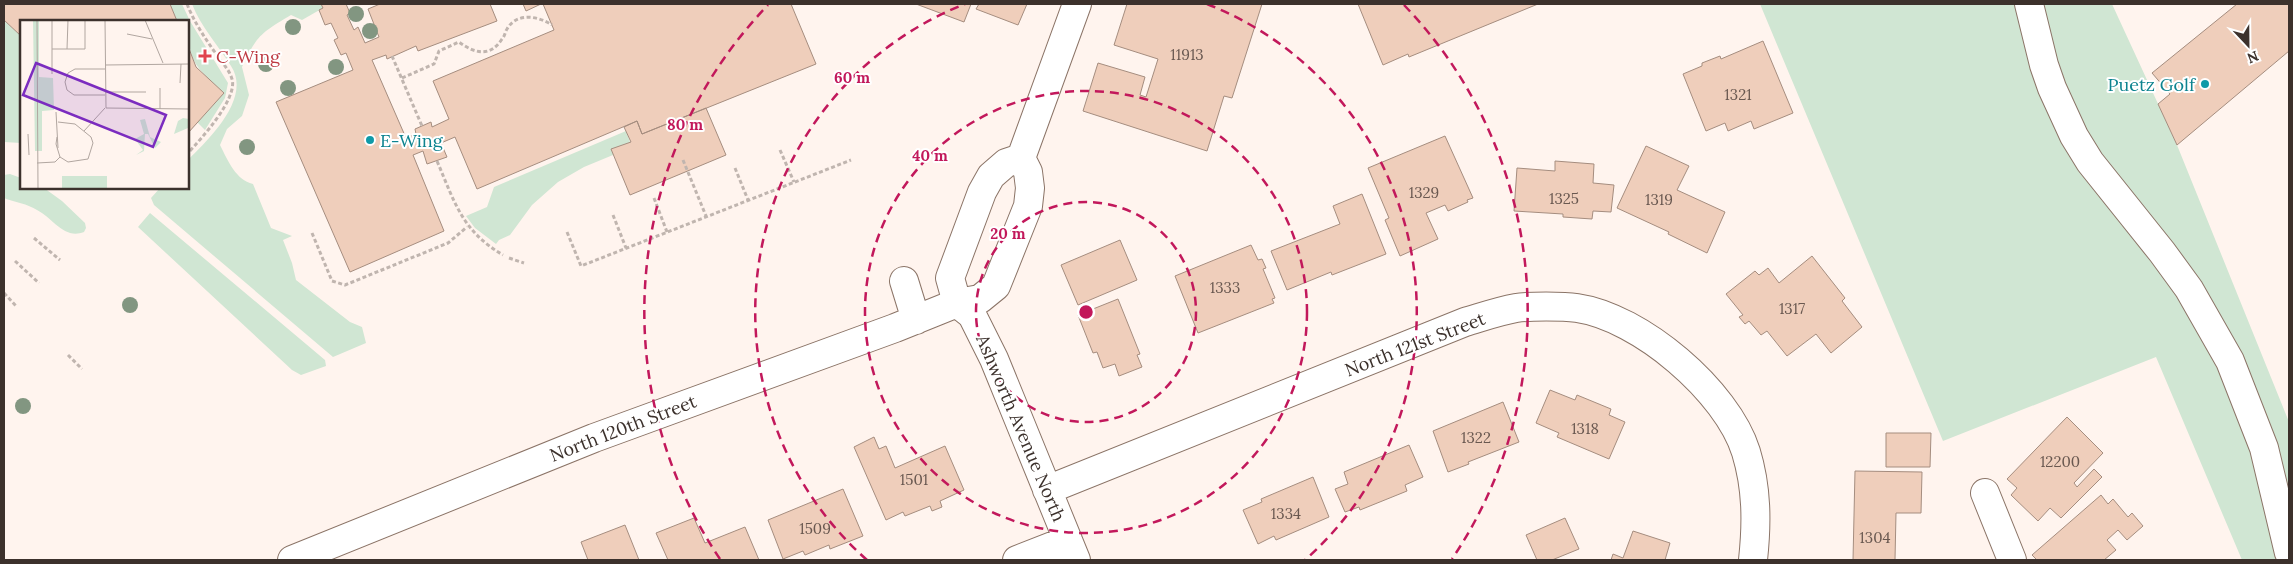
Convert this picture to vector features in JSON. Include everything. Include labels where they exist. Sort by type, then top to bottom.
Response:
[{"type":"street","points":[[957,303],[950,278],[982,192],[991,176],[1006,163],[1021,158],[1077,4]]},
{"type":"street","points":[[2029,4],[2044,65],[2052,88],[2074,136],[2090,162],[2162,252],[2188,289],[2230,362],[2264,448],[2289,553]]},
{"type":"street","name":"North 120th Street","points":[[292,560],[594,438],[916,320],[957,303],[980,299],[996,286],[1028,206],[1030,188],[1028,172],[1021,158]]},
{"type":"street","points":[[904,281],[916,320]]},
{"type":"street","name":"Ashworth Avenue North","points":[[957,303],[972,315],[991,352],[1072,550]]},
{"type":"street","name":"North 121st Street","points":[[1047,490],[1465,322],[1518,308],[1577,308],[1623,322],[1660,345],[1717,400],[1745,449],[1756,497],[1756,529],[1753,560]]},
{"type":"street","points":[[1985,493],[2012,560]]},
{"type":"street","points":[[1017,560],[1072,550]]},
{"type":"path","points":[[187,4],[193,18],[216,55],[228,70],[233,82],[231,93],[214,125],[189,152]]},
{"type":"path","points":[[402,78],[434,64],[438,51],[459,42],[473,52],[485,52],[497,46],[504,37],[507,27],[521,17],[530,16],[543,19],[552,25]]},
{"type":"path","points":[[392,56],[422,126]]},
{"type":"path","points":[[780,150],[794,182]]},
{"type":"path","points":[[683,160],[706,216]]},
{"type":"path","points":[[567,232],[581,266],[851,160]]},
{"type":"path","points":[[437,161],[458,212],[468,227],[490,248],[503,256]]},
{"type":"path","points":[[735,168],[748,200]]},
{"type":"path","points":[[654,198],[667,232]]},
{"type":"path","points":[[613,214],[626,248]]},
{"type":"path","points":[[312,233],[332,281],[346,285],[448,243],[468,227]]},
{"type":"path","points":[[34,238],[60,260]]},
{"type":"path","points":[[509,258],[524,264]]},
{"type":"path","points":[[15,261],[39,283]]},
{"type":"path","points":[[4,293],[16,306]]},
{"type":"path","points":[[68,355],[82,369]]},
{"type":"green space","points":[[170,4],[182,4],[190,21],[228,83],[225,98],[205,130],[197,122],[224,93],[195,63],[189,40],[189,20],[177,20]]},
{"type":"green space","points":[[192,4],[321,4],[323,8],[302,20],[291,15],[266,31],[256,41],[242,67],[249,95],[242,116],[227,129],[220,145],[237,174],[253,184],[271,228],[292,236],[283,240],[296,280],[350,322],[362,327],[366,343],[333,357],[154,205],[151,198],[159,189],[189,189],[189,159],[207,141],[225,117],[236,91],[236,78],[231,66]]},
{"type":"green space","points":[[1760,4],[2112,4],[2177,145],[2289,422],[2289,560],[2242,560],[2156,357],[1943,441]]},
{"type":"green space","points":[[4,20],[20,35],[20,143],[4,142]]},
{"type":"green space","points":[[626,131],[630,142],[613,155],[584,167],[558,182],[532,205],[510,235],[499,240],[496,244],[475,228],[466,216],[487,207],[494,187]]},
{"type":"green space","points":[[10,174],[20,178],[20,189],[45,189],[62,201],[85,223],[86,228],[84,232],[77,234],[65,231],[33,208],[4,198],[4,175]]},
{"type":"green space","points":[[150,213],[325,360],[326,366],[301,375],[292,370],[138,227]]},
{"type":"building","points":[[4,4],[170,4],[177,20],[20,20],[20,35],[4,20]]},
{"type":"building","name":"E-Wing","points":[[321,4],[346,4],[350,13],[347,15],[354,30],[358,27],[365,43],[379,37],[368,9],[380,4],[490,4],[497,21],[418,51],[416,46],[387,59],[386,55],[372,60],[406,138],[416,134],[415,129],[431,122],[432,127],[449,119],[433,81],[554,30],[543,4],[791,4],[816,64],[642,134],[637,121],[477,189],[455,137],[441,143],[447,157],[427,164],[423,151],[413,155],[444,231],[350,272],[276,102],[353,70],[346,53],[341,55],[334,40],[338,38],[331,23],[325,25],[319,10],[323,8]]},
{"type":"building","points":[[523,4],[541,4],[526,11]]},
{"type":"building","points":[[916,4],[971,4],[964,22]]},
{"type":"building","points":[[979,4],[1027,4],[1018,25],[976,9]]},
{"type":"building","points":[[1127,4],[1262,4],[1232,98],[1224,96],[1207,151],[1083,111],[1098,63],[1145,77],[1140,95],[1146,97],[1158,59],[1114,45]]},
{"type":"building","points":[[1358,4],[1538,4],[1409,57],[1408,54],[1383,65]]},
{"type":"building","name":"Puetz Golf","points":[[2237,4],[2289,4],[2289,51],[2177,145],[2158,104],[2170,94],[2152,73]]},
{"type":"building","points":[[1763,41],[1793,113],[1754,129],[1751,121],[1728,131],[1725,123],[1706,131],[1683,74],[1702,66],[1702,63],[1720,56],[1721,59]]},
{"type":"building","points":[[189,49],[196,67],[224,93],[189,132]]},
{"type":"building","points":[[706,108],[726,155],[630,195],[611,149],[631,142],[624,127],[637,121],[642,134]]},
{"type":"building","points":[[1445,136],[1473,198],[1448,211],[1445,205],[1426,213],[1438,239],[1400,256],[1385,220],[1389,218],[1368,168]]},
{"type":"building","points":[[1646,146],[1689,166],[1677,190],[1725,212],[1707,253],[1668,234],[1669,232],[1617,208]]},
{"type":"building","points":[[1555,161],[1594,164],[1593,183],[1614,185],[1611,212],[1593,211],[1592,219],[1563,217],[1563,214],[1514,211],[1517,168],[1555,171]]},
{"type":"building","points":[[1362,194],[1386,254],[1332,275],[1331,272],[1287,290],[1271,251],[1340,224],[1333,206]]},
{"type":"building","points":[[1120,240],[1137,280],[1078,305],[1061,265]]},
{"type":"building","points":[[1251,245],[1258,260],[1262,259],[1266,268],[1263,269],[1275,298],[1272,299],[1274,303],[1198,333],[1175,276]]},
{"type":"building","points":[[1812,256],[1845,298],[1842,301],[1862,327],[1831,353],[1816,334],[1787,356],[1767,331],[1761,335],[1749,321],[1745,324],[1739,317],[1743,315],[1726,294],[1755,271],[1759,275],[1768,268],[1779,283]]},
{"type":"building","points":[[1118,299],[1140,354],[1137,355],[1142,367],[1119,376],[1115,364],[1103,368],[1097,352],[1093,353],[1078,315]]},
{"type":"building","points":[[1550,390],[1575,400],[1577,395],[1611,409],[1609,415],[1625,422],[1609,459],[1557,437],[1559,433],[1536,423]]},
{"type":"building","points":[[1503,402],[1519,442],[1448,472],[1433,431]]},
{"type":"building","points":[[2067,417],[2103,453],[2074,483],[2077,487],[2094,469],[2102,477],[2061,518],[2050,508],[2038,521],[2011,495],[2017,488],[2007,479]]},
{"type":"building","points":[[1886,433],[1931,433],[1930,467],[1886,467]]},
{"type":"building","points":[[874,437],[879,449],[886,446],[895,468],[945,446],[964,490],[940,501],[942,507],[932,511],[930,506],[905,516],[903,512],[886,520],[854,447]]},
{"type":"building","points":[[1409,445],[1423,477],[1405,485],[1407,491],[1360,510],[1359,507],[1345,512],[1335,489],[1348,484],[1344,472]]},
{"type":"building","points":[[1855,471],[1922,472],[1921,513],[1896,513],[1895,560],[1853,560]]},
{"type":"building","points":[[1313,477],[1329,517],[1276,540],[1274,536],[1258,544],[1243,510],[1262,502],[1261,499]]},
{"type":"building","points":[[843,489],[863,536],[830,549],[829,545],[805,555],[803,551],[783,559],[768,520]]},
{"type":"building","points":[[2101,495],[2108,504],[2113,499],[2128,517],[2132,513],[2143,526],[2127,540],[2118,530],[2107,540],[2116,550],[2104,560],[2037,560],[2032,555]]},
{"type":"building","points":[[694,518],[705,543],[745,527],[759,560],[668,560],[656,533]]},
{"type":"building","points":[[1565,518],[1579,549],[1552,560],[1537,560],[1526,535]]},
{"type":"building","points":[[625,525],[639,560],[588,560],[581,542]]},
{"type":"building","points":[[1633,531],[1670,543],[1665,560],[1611,560],[1613,554],[1623,558]]},
{"type":"place","name":"C-Wing","points":[[205,56]]},
{"type":"place","name":"Puetz Golf","points":[[2205,84]]},
{"type":"place","name":"E-Wing","points":[[370,140]]}]
